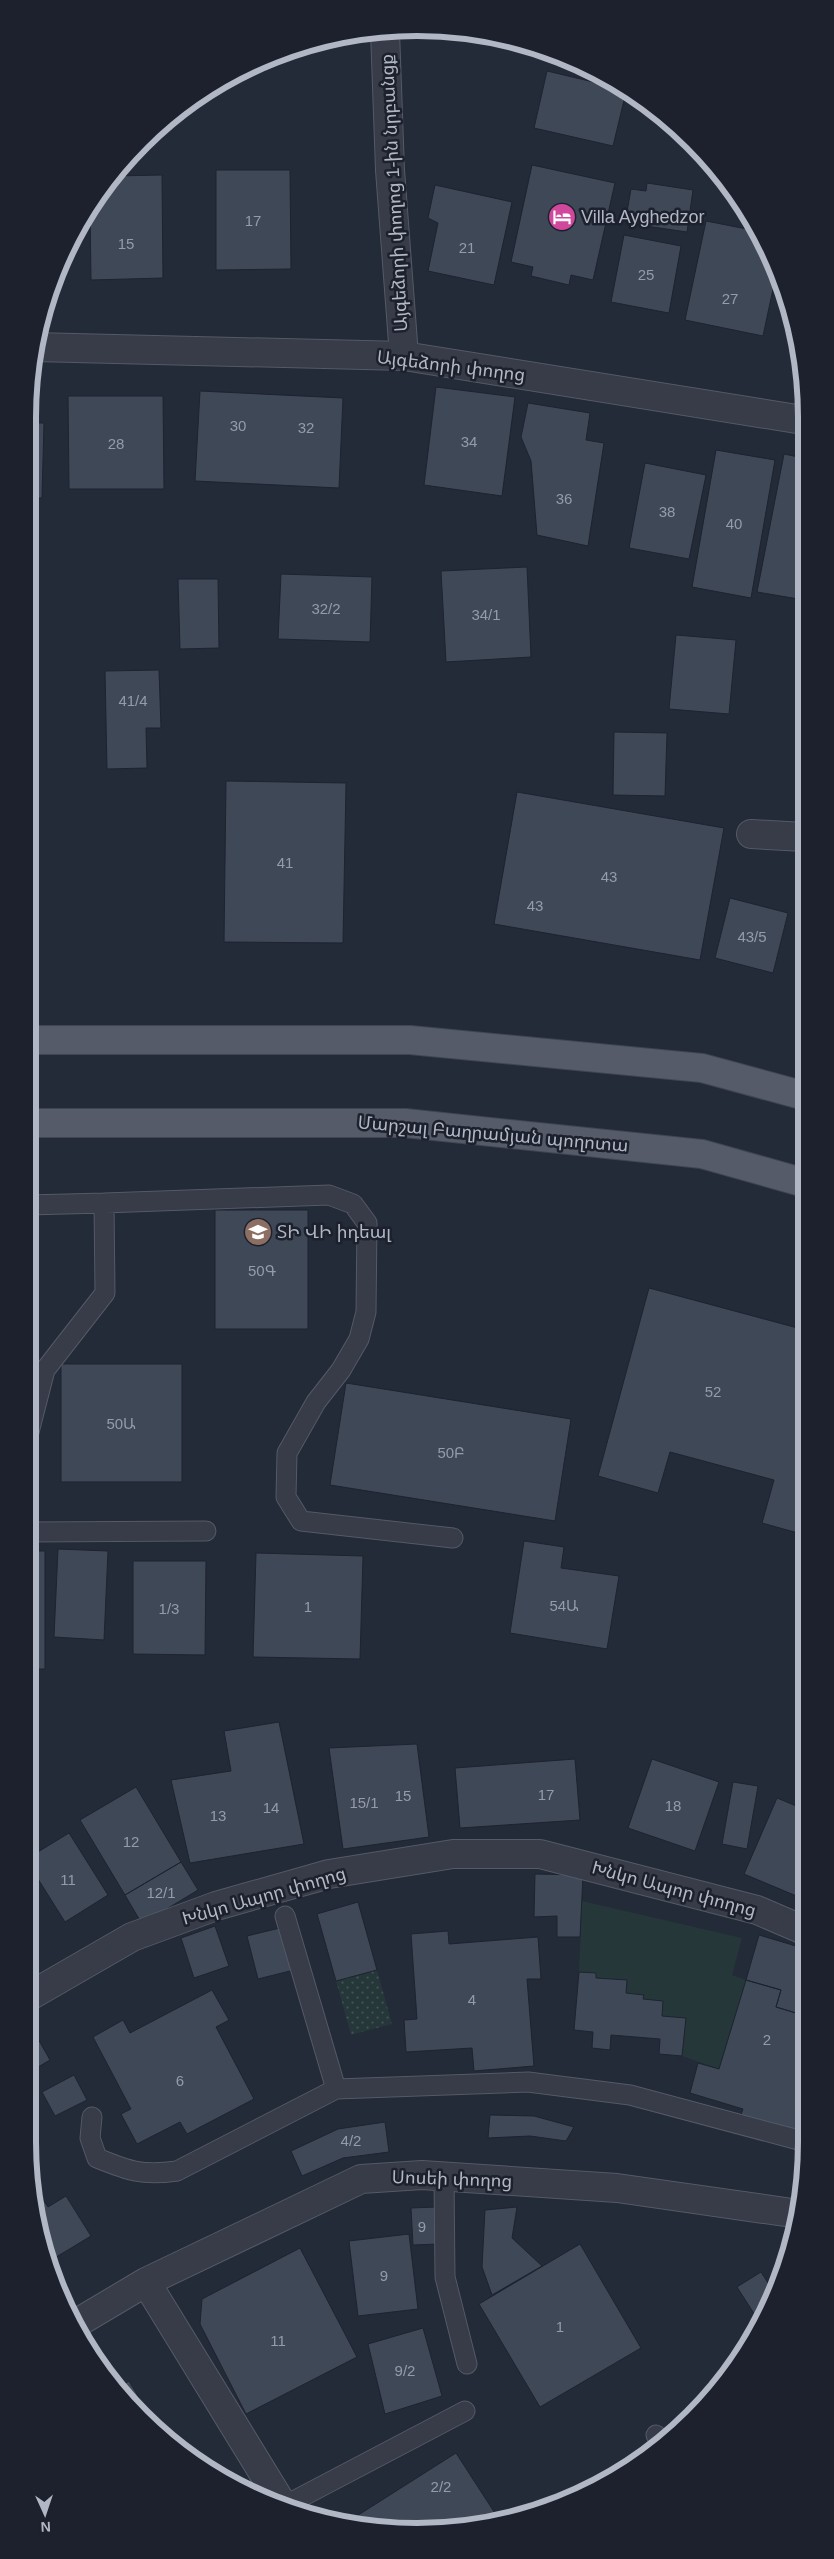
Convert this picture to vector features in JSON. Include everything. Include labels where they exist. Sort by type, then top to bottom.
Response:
[{"type":"main road","points":[[36,1040],[410,1040],[702,1068],[798,1094]]},
{"type":"main road","name":"Մարշալ Բաղրամյան պողոտա","points":[[36,1123],[405,1123],[702,1154],[798,1181]]},
{"type":"street","name":"Այգեձորի փողոց 1-ին նրբանցք","points":[[385,38],[390,170],[404,356]]},
{"type":"street","name":"Այգեձորի փողոց","points":[[43,347],[404,356],[798,419]]},
{"type":"street","points":[[751,834],[798,837]]},
{"type":"street","name":"Խնկո Ապոր փողոց","points":[[36,1992],[132,1937],[216,1906],[329,1874],[453,1854],[540,1854],[756,1910],[798,1928]]},
{"type":"street","name":"Սոսեի փողոց","points":[[81,2320],[146,2282],[361,2179],[444,2176],[617,2188],[791,2213]]},
{"type":"street","points":[[146,2282],[278,2496]]},
{"type":"lane","points":[[36,1205],[329,1195],[354,1204],[367,1222],[366,1312],[359,1339],[341,1370],[316,1402],[287,1453],[286,1497],[301,1522],[453,1538]]},
{"type":"lane","points":[[36,1405],[45,1370],[105,1293],[104,1203]]},
{"type":"lane","points":[[36,1532],[206,1530]]},
{"type":"lane","points":[[285,1916],[336,2088]]},
{"type":"lane","points":[[92,2117],[90,2138],[97,2158],[151,2175],[177,2171],[336,2088],[528,2082],[630,2095],[798,2140]]},
{"type":"lane","points":[[444,2176],[445,2277],[466,2364]]},
{"type":"lane","points":[[292,2502],[465,2411]]},
{"type":"shaded area","points":[[582,1901],[742,1938],[732,1975],[746,1980],[719,2069],[682,2056],[686,2018],[662,2016],[643,1999],[643,1995],[626,1993],[626,1980],[596,1978],[596,1973],[579,1972]]},
{"type":"shaded area","points":[[377,1970],[392,2024],[351,2035],[336,1981]]},
{"type":"building","points":[[547,71],[600,84],[625,97],[613,146],[534,128]]},
{"type":"building","points":[[532,165],[615,183],[593,280],[571,275],[569,285],[531,276],[533,267],[511,262]]},
{"type":"building","points":[[216,170],[290,170],[291,269],[216,270]]},
{"type":"building","points":[[162,175],[163,278],[91,280],[90,222],[100,205],[123,176]]},
{"type":"building","points":[[647,183],[693,190],[687,232],[625,223],[631,189],[646,191]]},
{"type":"building","points":[[435,185],[512,202],[494,285],[428,271],[438,223],[428,218]]},
{"type":"building","points":[[706,221],[748,229],[774,284],[763,336],[685,320]]},
{"type":"building","points":[[624,235],[681,246],[669,313],[611,302]]},
{"type":"building","points":[[436,387],[515,397],[502,496],[424,485]]},
{"type":"building","points":[[200,391],[343,398],[339,488],[195,481]]},
{"type":"building","points":[[68,396],[163,396],[164,489],[69,489]]},
{"type":"building","points":[[528,403],[590,413],[586,440],[604,443],[588,546],[537,535],[531,461],[521,437]]},
{"type":"building","points":[[36,423],[44,423],[42,498],[36,498]]},
{"type":"building","points":[[716,450],[775,460],[751,598],[692,587]]},
{"type":"building","points":[[784,454],[798,457],[798,599],[757,592]]},
{"type":"building","points":[[645,463],[706,475],[689,559],[629,548]]},
{"type":"building","points":[[527,567],[531,657],[446,662],[441,571]]},
{"type":"building","points":[[281,574],[372,577],[370,642],[278,639]]},
{"type":"building","points":[[178,579],[218,579],[219,648],[180,649]]},
{"type":"building","points":[[676,635],[736,640],[729,714],[669,709]]},
{"type":"building","points":[[159,670],[161,728],[146,728],[147,768],[107,769],[105,671]]},
{"type":"building","points":[[614,732],[667,733],[665,796],[613,795]]},
{"type":"building","points":[[226,781],[346,783],[343,943],[224,942]]},
{"type":"building","points":[[517,792],[724,828],[700,960],[494,924]]},
{"type":"building","points":[[730,898],[788,913],[773,973],[715,958]]},
{"type":"building","points":[[215,1210],[308,1210],[308,1329],[215,1329]]},
{"type":"building","points":[[649,1288],[798,1328],[798,1533],[762,1523],[774,1480],[670,1452],[658,1493],[598,1476]]},
{"type":"building","points":[[61,1364],[182,1364],[182,1482],[61,1482]]},
{"type":"building","points":[[346,1383],[571,1419],[555,1521],[330,1485]]},
{"type":"building","points":[[524,1541],[564,1547],[561,1568],[619,1576],[607,1649],[510,1633]]},
{"type":"building","points":[[58,1549],[108,1551],[104,1640],[54,1637]]},
{"type":"building","points":[[36,1551],[45,1551],[45,1669],[36,1669]]},
{"type":"building","points":[[256,1553],[363,1556],[360,1659],[253,1657]]},
{"type":"building","points":[[133,1561],[206,1561],[205,1655],[133,1654]]},
{"type":"building","points":[[279,1722],[304,1844],[190,1863],[171,1780],[231,1771],[224,1731]]},
{"type":"building","points":[[417,1744],[429,1837],[343,1849],[329,1748]]},
{"type":"building","points":[[575,1759],[580,1820],[460,1828],[455,1768]]},
{"type":"building","points":[[652,1759],[719,1782],[695,1851],[628,1828]]},
{"type":"building","points":[[733,1782],[758,1786],[747,1849],[722,1844]]},
{"type":"building","points":[[136,1787],[181,1862],[125,1895],[80,1820]]},
{"type":"building","points":[[777,1798],[798,1807],[798,1897],[744,1874]]},
{"type":"building","points":[[69,1833],[108,1895],[65,1922],[36,1876],[36,1853]]},
{"type":"building","points":[[181,1862],[198,1890],[142,1924],[125,1895]]},
{"type":"building","points":[[535,1874],[583,1875],[580,1937],[557,1937],[557,1916],[534,1917]]},
{"type":"building","points":[[358,1902],[377,1970],[336,1981],[317,1914]]},
{"type":"building","points":[[215,1926],[229,1966],[194,1978],[181,1938]]},
{"type":"building","points":[[284,1927],[294,1970],[258,1979],[247,1936]]},
{"type":"building","points":[[448,1931],[449,1944],[538,1937],[541,1979],[527,1979],[534,2066],[474,2071],[472,2048],[406,2052],[404,2020],[417,2019],[411,1934]]},
{"type":"building","points":[[759,1935],[798,1947],[798,2014],[776,2007],[781,1990],[746,1980]]},
{"type":"building","points":[[579,1972],[596,1973],[596,1978],[627,1980],[626,1993],[644,1995],[643,1999],[663,2001],[662,2016],[686,2018],[682,2056],[659,2054],[660,2039],[611,2035],[610,2050],[592,2048],[593,2032],[574,2030]]},
{"type":"building","points":[[746,1980],[781,1990],[776,2007],[798,2014],[798,2138],[739,2120],[743,2109],[690,2093],[698,2063],[719,2069]]},
{"type":"building","points":[[212,1990],[229,2020],[216,2027],[254,2099],[187,2134],[180,2122],[137,2144],[121,2114],[131,2109],[93,2037],[123,2020],[130,2033]]},
{"type":"building","points":[[36,2035],[50,2060],[36,2068]]},
{"type":"building","points":[[74,2075],[87,2100],[55,2116],[42,2092]]},
{"type":"building","points":[[490,2115],[534,2116],[574,2127],[566,2141],[530,2136],[488,2138]]},
{"type":"building","points":[[385,2122],[389,2152],[343,2158],[302,2176],[291,2151],[338,2129]]},
{"type":"building","points":[[41,2195],[48,2207],[66,2196],[91,2236],[54,2258]]},
{"type":"building","points":[[436,2207],[438,2244],[413,2245],[411,2208]]},
{"type":"building","points":[[517,2207],[512,2238],[542,2266],[492,2295],[482,2267],[485,2210]]},
{"type":"building","points":[[409,2234],[418,2309],[358,2316],[349,2241]]},
{"type":"building","points":[[580,2244],[641,2348],[540,2407],[479,2304]]},
{"type":"building","points":[[300,2248],[357,2357],[246,2414],[200,2324],[202,2299]]},
{"type":"building","points":[[761,2272],[770,2286],[755,2316],[737,2287]]},
{"type":"building","points":[[423,2328],[442,2396],[385,2414],[368,2344]]},
{"type":"building","points":[[129,2381],[145,2408],[131,2393],[124,2384]]},
{"type":"building","points":[[456,2453],[496,2514],[442,2522],[417,2523],[355,2517]]},
{"type":"place","name":"Villa Ayghedzor","points":[[562,217]]},
{"type":"place","name":"ՏԻ ՎԻ իդեալ","points":[[258,1232]]}]
